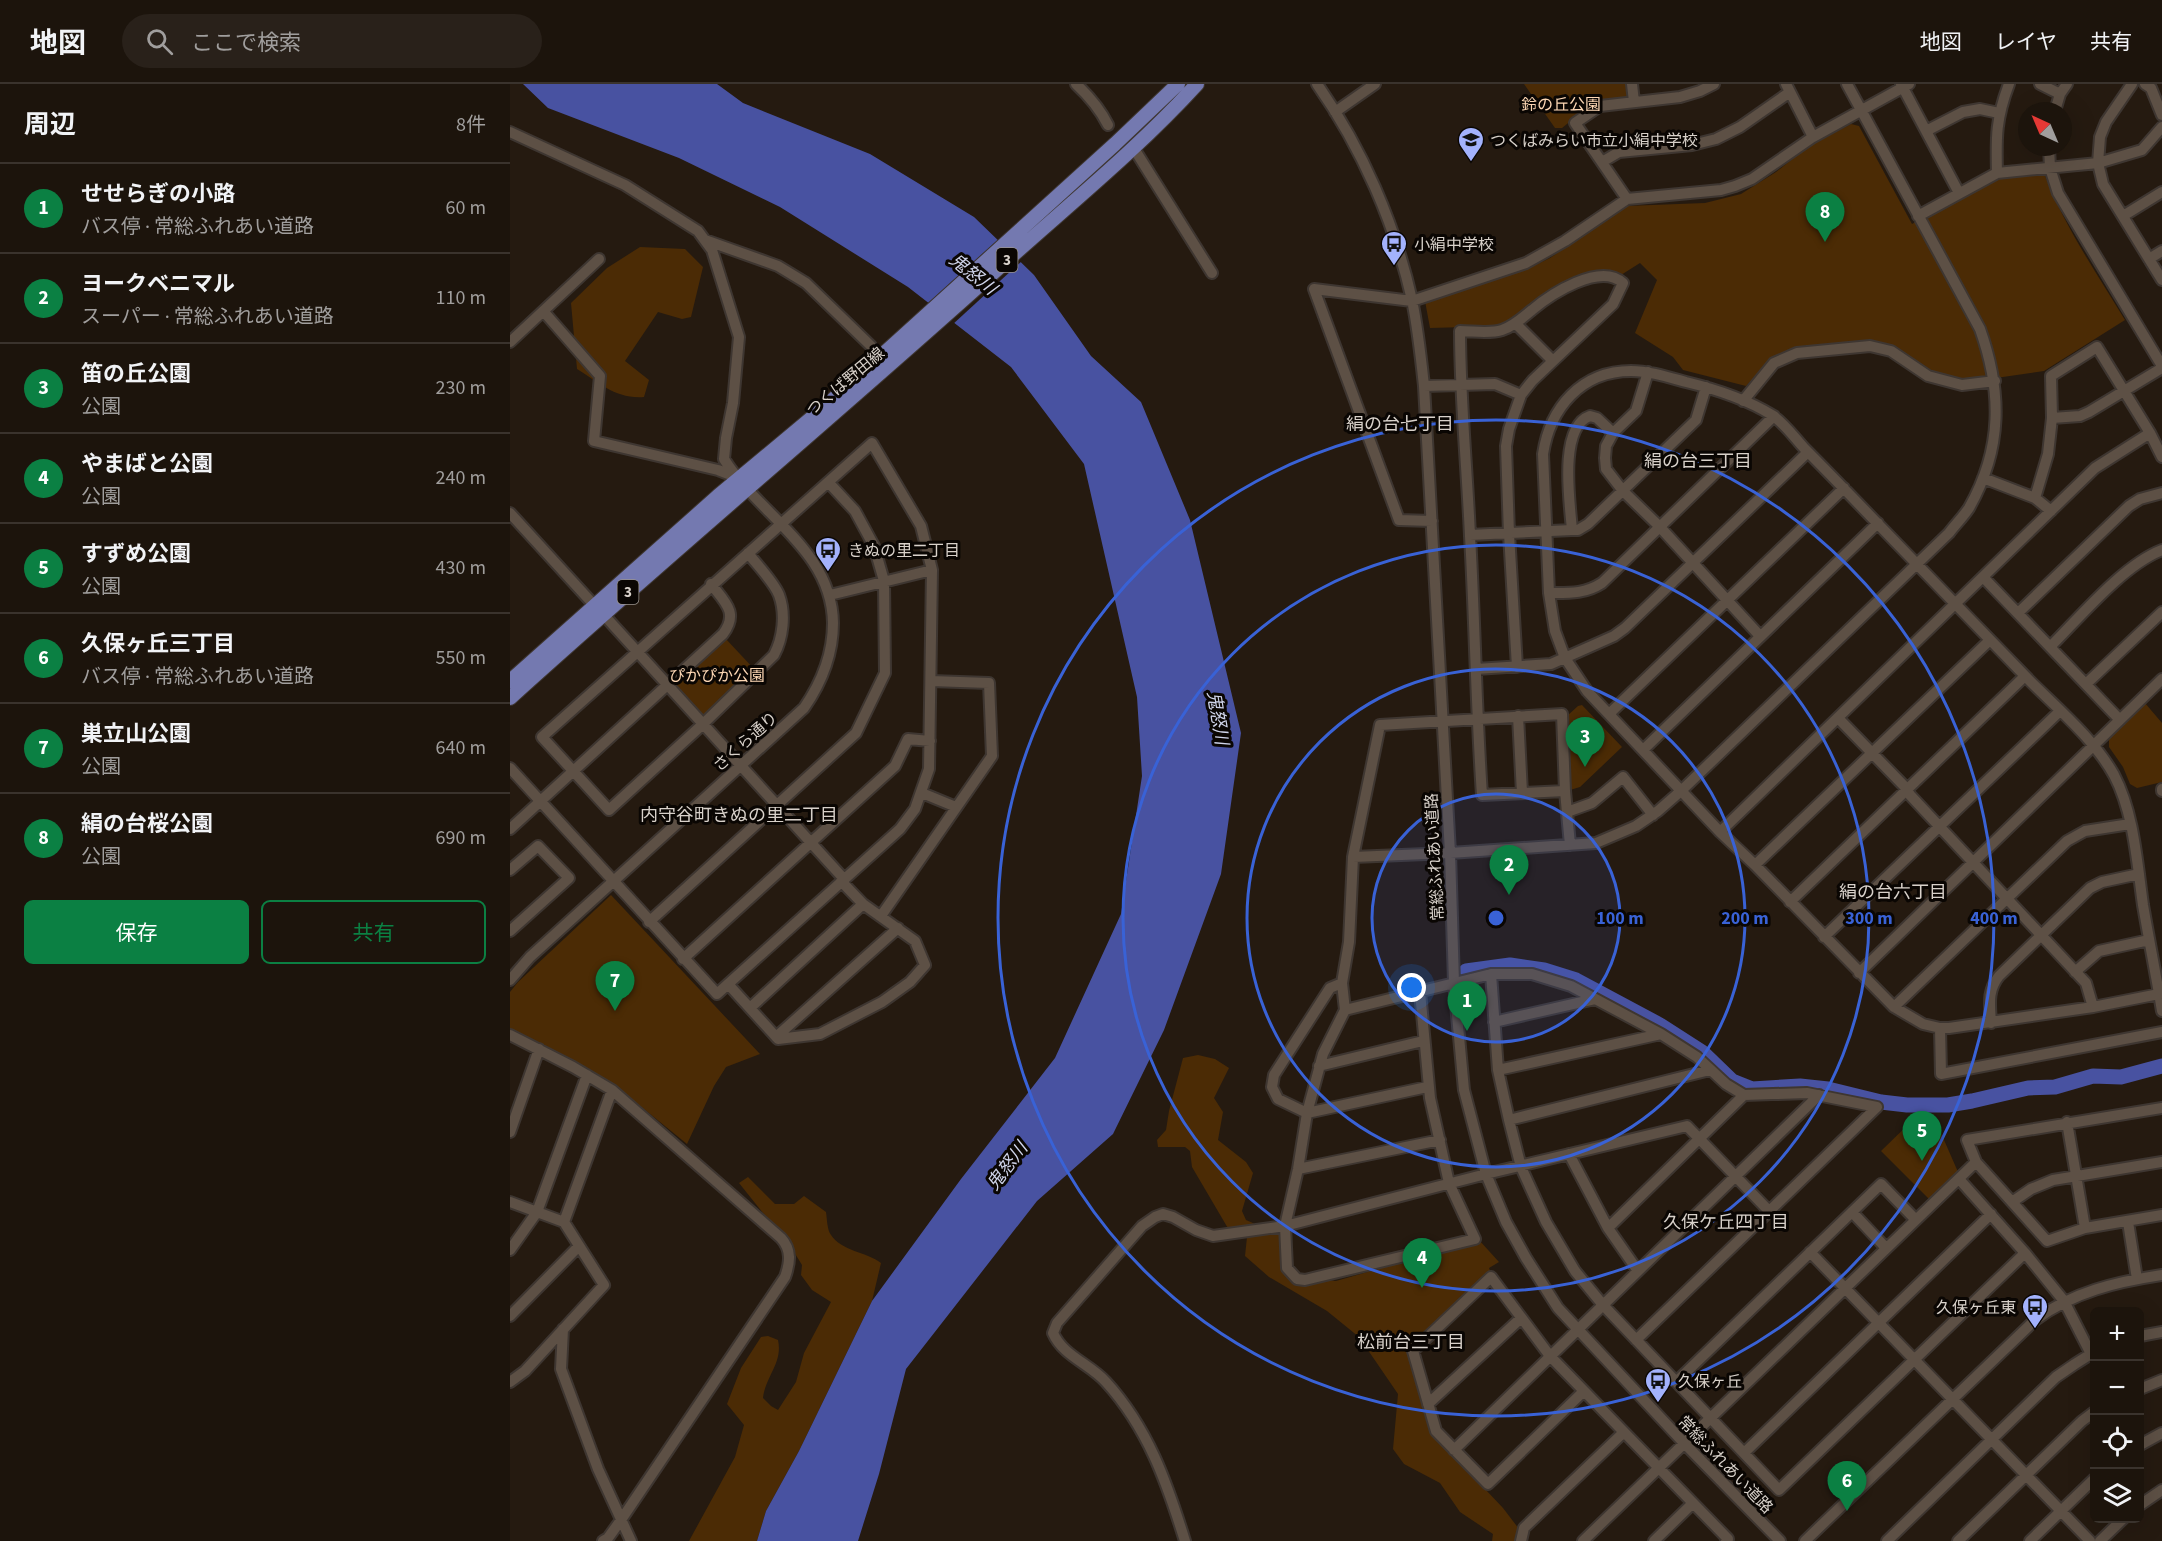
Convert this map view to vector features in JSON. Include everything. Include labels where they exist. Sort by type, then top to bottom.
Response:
[{"type":"main road","name":"つくば野田線","points":[[1124,148],[1178,84]]},
{"type":"main road","name":"つくば野田線","points":[[510,681],[598,609],[743,483],[826,406],[886,360],[1197,84]]},
{"type":"main road","name":"つくば野田線","points":[[510,698],[598,609]]},
{"type":"street","points":[[1076,84],[1088,96],[1108,125]]},
{"type":"street","name":"常総ふれあい道路","points":[[1317,84],[1356,148],[1384,211],[1412,301],[1424,386],[1450,853],[1454,983],[1464,1090],[1486,1174],[1506,1222],[1558,1308],[1684,1443],[1780,1541]]},
{"type":"street","points":[[1632,84],[1634,102]]},
{"type":"street","points":[[1627,199],[1575,123],[1600,106],[1680,97],[1714,84]]},
{"type":"street","points":[[1353,857],[1596,843],[1613,837],[1653,815],[1682,790],[1949,533],[1968,509],[1983,478],[1991,450],[1996,415],[1995,381],[1989,354],[1980,329],[1847,84]]},
{"type":"street","points":[[1997,173],[1996,132],[1999,113],[2009,84]]},
{"type":"street","points":[[2040,84],[2060,94]]},
{"type":"street","points":[[2058,102],[2067,84]]},
{"type":"street","points":[[2133,84],[2106,122],[2100,137],[2098,163],[2103,184],[2162,280]]},
{"type":"street","points":[[1432,520],[1399,520],[1314,289],[1412,301],[1526,263],[1565,241],[1627,199],[1720,190],[1736,186],[1752,178],[1813,137],[1904,85],[1959,193]]},
{"type":"street","points":[[2152,85],[2162,115]]},
{"type":"street","points":[[1335,112],[1368,86]]},
{"type":"street","points":[[1602,162],[1619,152],[1692,145],[1716,139],[1740,127],[1788,88],[1813,137]]},
{"type":"street","points":[[1926,131],[1963,112],[1980,109],[1999,113]]},
{"type":"street","points":[[1918,216],[1997,173],[2098,163],[2142,150],[2162,127]]},
{"type":"street","points":[[510,132],[625,185],[682,220],[698,231],[705,240],[778,266],[806,283],[870,346]]},
{"type":"street","points":[[1124,148],[1212,273]]},
{"type":"street","points":[[2049,156],[2050,168],[2058,194],[2162,367],[2080,416],[2052,418]]},
{"type":"street","points":[[2123,216],[2162,192]]},
{"type":"street","name":"さくら通り","points":[[510,980],[530,957],[804,708],[823,676],[831,646],[833,615],[830,595],[816,563],[724,459],[733,403],[739,337],[715,256],[705,240]]},
{"type":"street","points":[[2149,259],[2162,251]]},
{"type":"street","points":[[510,342],[599,259]]},
{"type":"street","points":[[1517,667],[1506,446],[1509,429],[1521,395],[1533,380],[1613,304],[1623,283],[1618,278],[1597,275],[1582,279],[1534,308],[1516,324],[1500,331],[1460,331],[1460,384],[1470,535],[1482,795],[1565,791]]},
{"type":"street","points":[[544,312],[600,376],[594,441],[718,470],[743,483]]},
{"type":"street","points":[[1516,324],[1552,360]]},
{"type":"street","points":[[1743,401],[1774,363],[1797,353],[1870,346],[1892,351],[1929,376],[1962,385],[1995,381]]},
{"type":"street","points":[[2035,498],[2048,454],[2052,418],[2051,375],[2097,347],[2150,433],[2162,457]]},
{"type":"street","points":[[1648,372],[1636,411],[1613,433],[1606,446],[1606,470],[1623,491],[1659,526],[1760,636]]},
{"type":"street","points":[[2161,993],[2093,1007],[1991,1023],[1940,1028],[1923,1024],[1894,1007],[1859,973],[1720,832],[1587,691],[1565,658],[1555,632],[1549,593],[1543,454],[1546,436],[1553,417],[1565,400],[1595,378],[1612,373],[1648,372],[1706,387],[1774,416],[2060,711],[2093,747],[2114,777],[2130,824],[2149,940],[2161,993],[2162,1011]]},
{"type":"street","points":[[1424,386],[1495,384],[1521,395]]},
{"type":"street","points":[[1470,535],[1572,531],[1588,524],[1696,420],[1706,387]]},
{"type":"street","points":[[1572,531],[1568,461],[1578,427],[1584,418],[1592,416],[1613,433]]},
{"type":"street","points":[[1549,593],[1580,593],[1602,583],[1774,416]]},
{"type":"street","points":[[1720,832],[2095,468],[2150,433]]},
{"type":"street","points":[[510,768],[717,994],[900,829],[915,809],[929,769],[932,570],[921,526],[872,443],[711,584],[542,737],[609,810],[768,661],[780,642],[783,613],[779,594],[748,553]]},
{"type":"street","points":[[1476,669],[1551,664],[1614,636],[1808,452]]},
{"type":"street","points":[[1983,478],[2035,498],[2051,511]]},
{"type":"street","points":[[649,921],[856,733],[885,673],[884,581],[874,546],[855,511],[829,483]]},
{"type":"street","points":[[1609,714],[1844,488]]},
{"type":"street","points":[[2018,613],[2129,506],[2140,499],[2162,493]]},
{"type":"street","points":[[510,513],[810,842],[863,904],[915,941],[925,965],[910,982],[882,1002],[820,1034],[778,1039],[728,984]]},
{"type":"street","points":[[1643,750],[1878,523]]},
{"type":"street","points":[[2050,647],[2125,573],[2149,555],[2162,550]]},
{"type":"street","points":[[830,595],[932,570]]},
{"type":"street","points":[[1983,577],[2120,720]]},
{"type":"street","points":[[510,829],[668,686],[729,626],[732,616],[711,584]]},
{"type":"street","points":[[2086,684],[2162,612]]},
{"type":"street","points":[[1755,865],[1990,640]]},
{"type":"street","points":[[1790,902],[2025,676]]},
{"type":"street","points":[[1859,973],[2162,679]]},
{"type":"street","points":[[881,916],[992,756],[989,683],[931,681]]},
{"type":"street","points":[[1824,937],[2060,711]]},
{"type":"street","points":[[1420,992],[1427,1087],[1449,1183],[1475,1239],[1305,1280],[1298,1279],[1287,1268],[1285,1226],[1298,1169],[1307,1113],[1319,1066],[1345,1010],[1342,982],[1349,942],[1353,857],[1380,726],[1562,714],[1570,845]]},
{"type":"street","points":[[1518,717],[1522,793]]},
{"type":"street","points":[[1838,718],[1907,789],[1977,868],[2086,983],[2093,1007]]},
{"type":"street","points":[[683,959],[895,766],[908,739],[930,741]]},
{"type":"street","points":[[1567,812],[1592,803],[1623,777],[1653,815]]},
{"type":"street","points":[[922,793],[956,807]]},
{"type":"street","points":[[1894,1007],[2076,835],[2085,831],[2130,824]]},
{"type":"street","points":[[510,870],[538,846],[569,879],[510,931]]},
{"type":"street","points":[[1991,1023],[1989,994],[1999,976],[2096,884],[2139,874]]},
{"type":"street","points":[[750,1008],[863,904]]},
{"type":"street","points":[[776,1037],[898,928]]},
{"type":"street","points":[[2075,972],[2099,951],[2149,940]]},
{"type":"street","points":[[1491,974],[1498,1070],[1509,1120],[1521,1167],[1546,1222],[1575,1271],[1603,1305],[1779,1490],[2025,1253]]},
{"type":"street","points":[[1345,1010],[1491,974],[1532,974],[1571,986],[1661,1034],[1697,1057],[1726,1084],[1744,1095],[1807,1093],[1877,1107],[1636,1340]]},
{"type":"street","points":[[1342,982],[1330,988],[1275,1075],[1272,1086],[1278,1099],[1307,1113],[1427,1087]]},
{"type":"street","points":[[1494,1022],[1595,999]]},
{"type":"street","points":[[1940,1028],[1941,1074],[2162,1032]]},
{"type":"street","points":[[1498,1070],[1661,1034]]},
{"type":"street","points":[[510,1035],[588,1075],[612,1090],[781,1238],[787,1245],[789,1253],[785,1277],[621,1520],[608,1538],[603,1541]]},
{"type":"street","points":[[1319,1066],[1424,1041]]},
{"type":"street","points":[[510,1132],[539,1049]]},
{"type":"street","points":[[1509,1120],[1710,1070]]},
{"type":"street","points":[[510,1250],[537,1212],[588,1075]]},
{"type":"street","points":[[564,1222],[612,1090]]},
{"type":"street","points":[[1608,1228],[1744,1095]]},
{"type":"street","points":[[1454,1450],[1819,1095]]},
{"type":"street","points":[[2162,1108],[1967,1140],[1976,1162],[2047,1241],[2085,1228],[2162,1215]]},
{"type":"street","points":[[2067,1122],[2085,1228]]},
{"type":"street","points":[[1185,1541],[1160,1467],[1138,1423],[1105,1380],[1062,1347],[1053,1333],[1054,1327],[1142,1226],[1155,1217],[1163,1214],[1173,1217],[1196,1230],[1213,1236],[1285,1226],[1449,1183],[1688,1126],[1769,1211]]},
{"type":"street","points":[[1298,1169],[1440,1140]]},
{"type":"street","points":[[1569,1154],[1608,1228],[1638,1271]]},
{"type":"street","points":[[1583,1541],[1976,1162]]},
{"type":"street","points":[[2012,1202],[2031,1189],[2053,1180],[2162,1162]]},
{"type":"street","points":[[1959,1179],[2064,1301],[2090,1348]]},
{"type":"street","points":[[1676,1382],[1881,1184],[1915,1220]]},
{"type":"street","points":[[510,1202],[564,1222],[604,1285],[525,1371],[510,1382]]},
{"type":"street","points":[[1852,1212],[1886,1248]]},
{"type":"street","points":[[1744,1453],[1991,1214]]},
{"type":"street","points":[[2128,1222],[2137,1279]]},
{"type":"street","points":[[510,1316],[579,1246]]},
{"type":"street","points":[[1810,1252],[2090,1541]]},
{"type":"street","points":[[1806,1541],[2035,1320],[2064,1301],[2097,1288],[2162,1275]]},
{"type":"street","points":[[1584,1391],[1488,1484],[1436,1431],[1413,1351],[1491,1277],[1520,1319],[1550,1356],[1728,1539],[1726,1541]]},
{"type":"street","points":[[1428,1404],[1520,1319]]},
{"type":"street","points":[[563,1329],[561,1369],[598,1469],[631,1541]]},
{"type":"street","points":[[2144,1335],[2159,1333],[2162,1343]]},
{"type":"street","points":[[1887,1541],[2056,1377],[2090,1355]]},
{"type":"street","points":[[2144,1387],[2162,1380]]},
{"type":"street","points":[[1958,1541],[2090,1415]]},
{"type":"street","points":[[1521,1541],[1524,1528],[1624,1432]]},
{"type":"street","points":[[2144,1442],[2162,1433]]},
{"type":"street","points":[[2030,1541],[2090,1483]]},
{"type":"street","points":[[2144,1502],[2162,1490]]},
{"type":"street","points":[[1654,1541],[1693,1503]]},
{"type":"street","points":[[2100,1541],[2119,1523]]},
{"type":"green space","name":"鈴の丘公園","points":[[1524,84],[1629,84],[1630,95],[1626,98],[1596,103],[1562,128],[1555,128]]},
{"type":"green space","points":[[1851,124],[1859,126],[1912,224],[1998,177],[2044,173],[2071,230],[2125,320],[2044,371],[1989,379],[1957,380],[1930,373],[1870,343],[1801,346],[1770,361],[1746,386],[1683,370],[1673,357],[1635,333],[1657,280],[1640,263],[1621,275],[1595,270],[1545,294],[1510,323],[1502,326],[1430,328],[1425,301],[1529,268],[1550,258],[1626,206],[1705,203],[1741,194],[1776,172],[1806,148]]},
{"type":"green space","points":[[640,247],[685,249],[703,267],[691,317],[682,319],[658,312],[625,361],[649,380],[644,397],[634,397],[616,393],[577,369],[571,303],[607,268]]},
{"type":"green space","name":"ぴかぴか公園","points":[[725,638],[755,670],[703,718],[674,685]]},
{"type":"green space","points":[[2145,703],[2162,723],[2162,782],[2137,788],[2130,784],[2123,767],[2109,747],[2109,737]]},
{"type":"green space","points":[[1582,705],[1622,747],[1580,787],[1570,790],[1567,716]]},
{"type":"green space","points":[[611,895],[760,1054],[726,1067],[714,1086],[687,1144],[623,1092],[591,1070],[510,1029],[510,992]]},
{"type":"green space","points":[[1198,1055],[1215,1059],[1229,1068],[1214,1098],[1223,1112],[1218,1140],[1246,1162],[1253,1173],[1242,1211],[1246,1220],[1281,1235],[1289,1277],[1336,1281],[1479,1240],[1499,1262],[1489,1268],[1491,1273],[1416,1343],[1433,1434],[1503,1508],[1519,1529],[1517,1541],[1492,1541],[1493,1534],[1460,1512],[1440,1483],[1404,1464],[1393,1449],[1398,1394],[1359,1337],[1327,1311],[1269,1277],[1245,1256],[1247,1237],[1229,1230],[1192,1167],[1190,1151],[1185,1147],[1158,1147],[1157,1140],[1166,1130],[1183,1058]]},
{"type":"green space","points":[[1918,1115],[1934,1117],[1958,1172],[1929,1199],[1881,1151]]},
{"type":"green space","points":[[748,1177],[775,1204],[794,1204],[804,1196],[826,1212],[829,1230],[835,1240],[881,1263],[872,1301],[799,1451],[766,1511],[757,1541],[689,1541],[735,1457],[744,1425],[727,1404],[741,1368],[761,1337],[768,1336],[778,1340],[778,1356],[763,1398],[778,1410],[796,1382],[804,1353],[831,1302],[812,1290],[801,1275],[802,1265],[794,1252],[739,1183]]},
{"type":"water","name":"鬼怒川","points":[[523,84],[717,84],[743,103],[870,154],[974,217],[1034,275],[1091,356],[1141,402],[1190,520],[1241,733],[1221,874],[1164,1030],[1113,1134],[1037,1201],[906,1369],[879,1474],[858,1541],[757,1541],[766,1511],[799,1451],[872,1301],[961,1179],[1055,1058],[1121,914],[1142,776],[1137,697],[1084,464],[1011,367],[908,287],[780,207],[679,158],[548,108]]},
{"type":"pier","points":[[1000,238],[1023,260],[952,325],[926,305]]},
{"type":"waterway","points":[[1466,971],[1510,965],[1544,970],[1576,980],[1660,1025],[1702,1052],[1732,1081],[1752,1089],[1800,1086],[1828,1089],[1881,1102],[1907,1105],[1948,1105],[2028,1088],[2055,1087],[2093,1076],[2121,1077],[2162,1066]]},
{"type":"place","name":"つくばみらい市立小絹中学校","points":[[1471,163]]},
{"type":"place","name":"絹の台桜公園","points":[[1825,242]]},
{"type":"place","name":"小絹中学校","points":[[1394,267]]},
{"type":"place","name":"きぬの里二丁目","points":[[828,573]]},
{"type":"place","name":"笛の丘公園","points":[[1585,767]]},
{"type":"place","name":"ヨークベニマル","points":[[1509,895]]},
{"type":"place","name":"巣立山公園","points":[[615,1011]]},
{"type":"place","name":"せせらぎの小路","points":[[1467,1031]]},
{"type":"place","name":"すずめ公園","points":[[1922,1161]]},
{"type":"place","name":"やまばと公園","points":[[1422,1288]]},
{"type":"place","name":"久保ヶ丘東","points":[[2035,1330]]},
{"type":"place","name":"久保ヶ丘","points":[[1658,1404]]},
{"type":"place","name":"久保ヶ丘三丁目","points":[[1847,1511]]},
{"type":"district","name":"絹の台七丁目","points":[[1400,424]]},
{"type":"district","name":"絹の台三丁目","points":[[1698,461]]},
{"type":"district","name":"内守谷町きぬの里二丁目","points":[[739,815]]},
{"type":"district","name":"絹の台六丁目","points":[[1893,892]]},
{"type":"district","name":"久保ケ丘四丁目","points":[[1726,1222]]},
{"type":"district","name":"松前台三丁目","points":[[1411,1342]]}]
